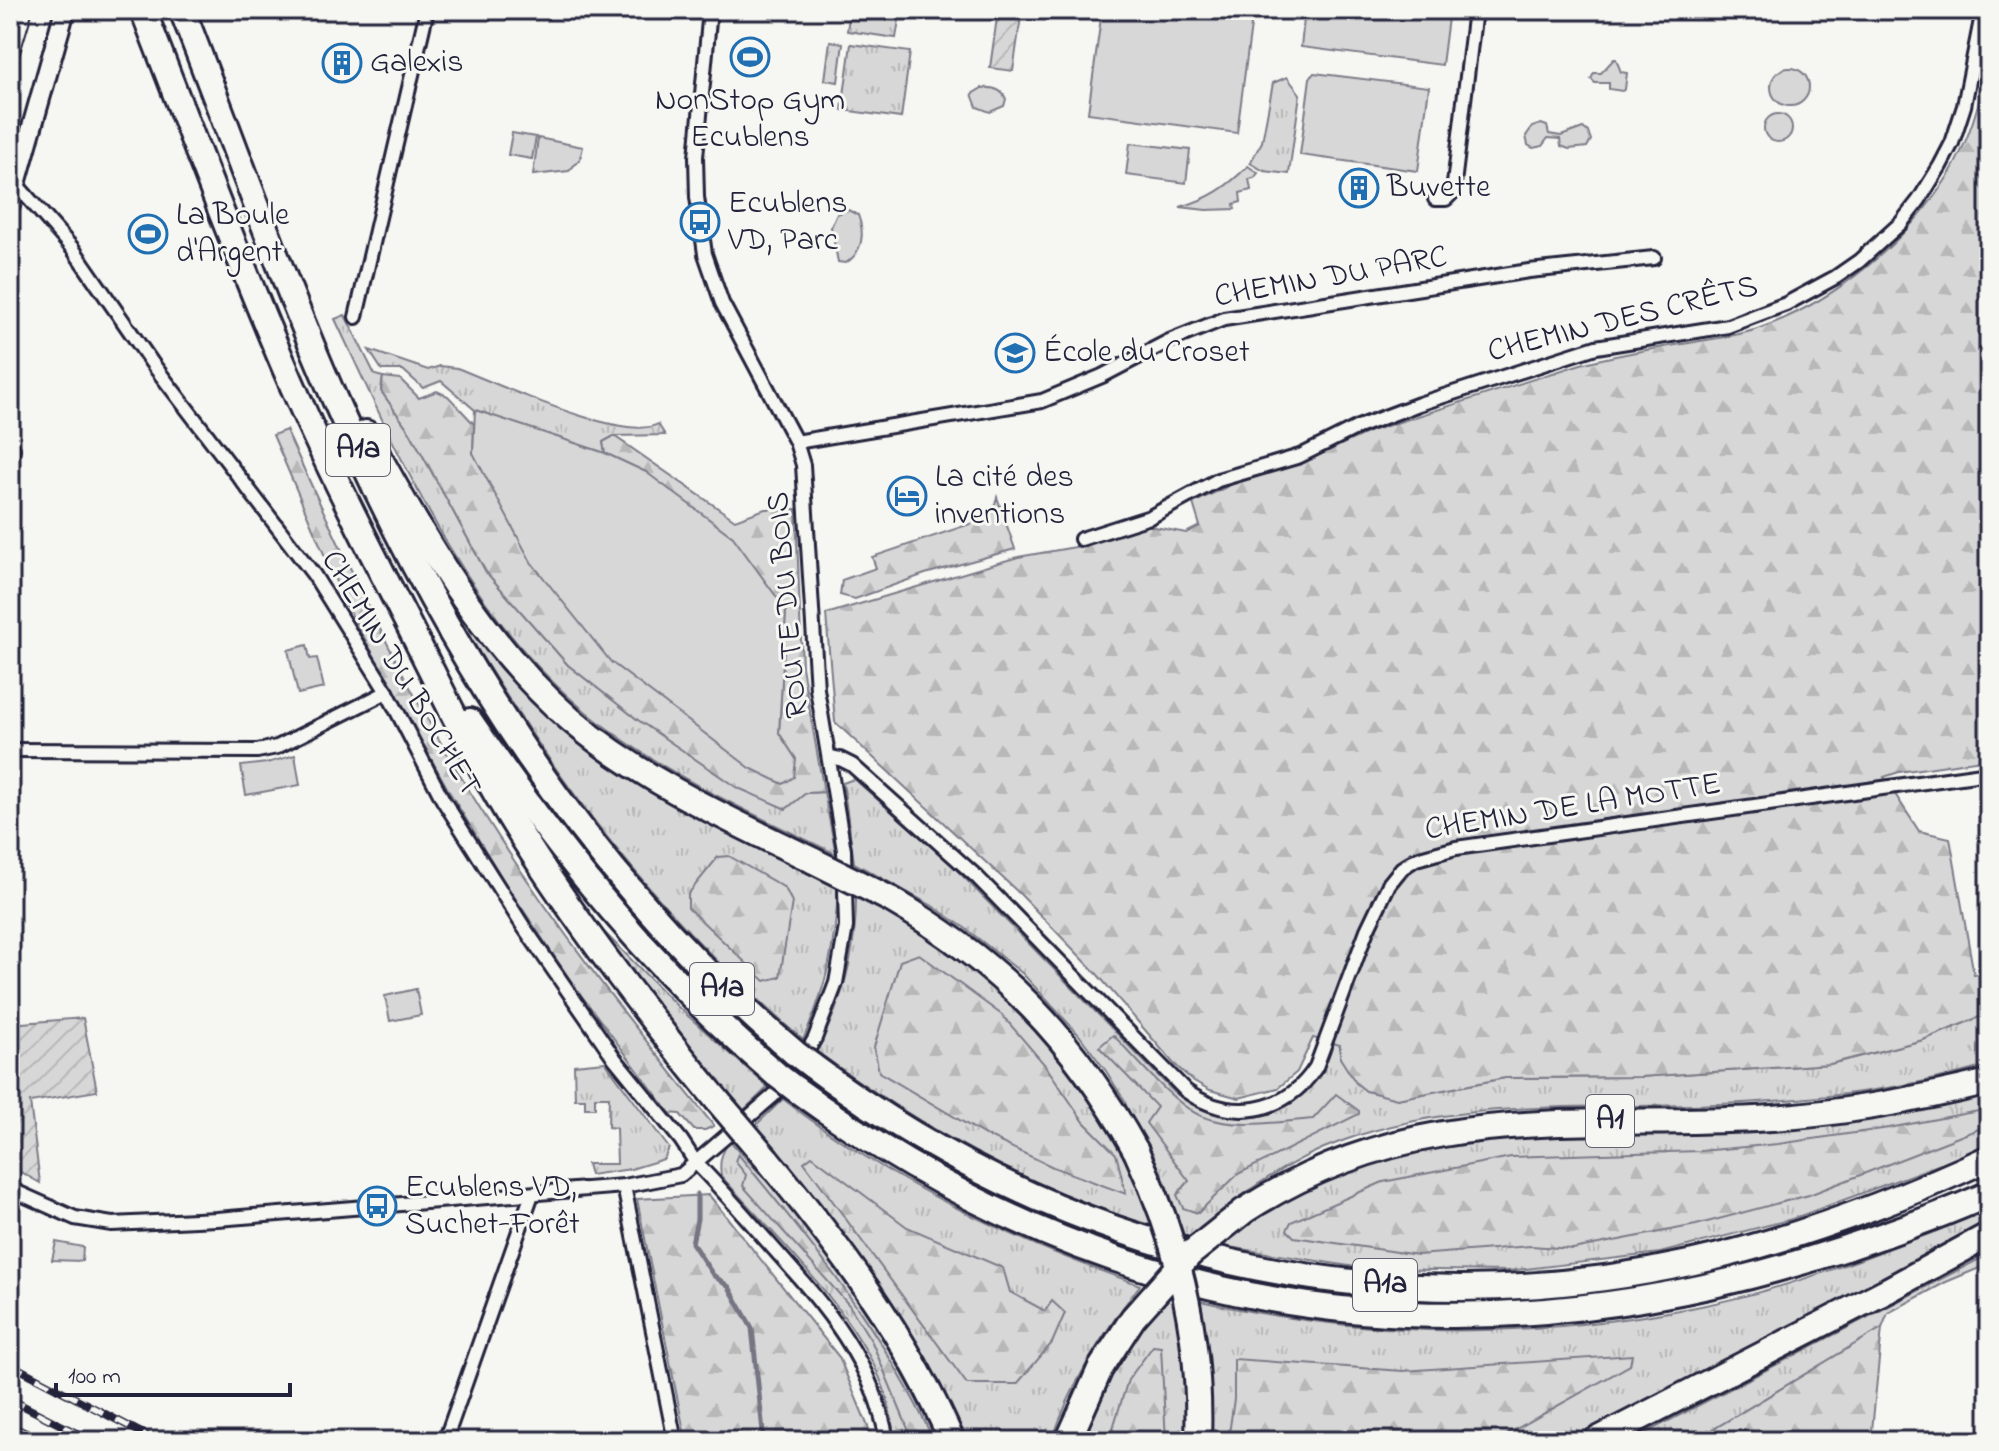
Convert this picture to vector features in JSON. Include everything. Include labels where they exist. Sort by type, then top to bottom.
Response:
[{"type":"highway","name":"A1a","points":[[143,10],[287,373],[349,509],[470,750],[520,834],[602,955],[837,1245],[877,1302],[919,1372],[952,1441]]},
{"type":"highway","name":"A1a","points":[[182,10],[303,324],[366,469],[425,586],[487,694],[560,803],[634,896],[718,985],[803,1059],[859,1101],[926,1143],[1014,1189],[1087,1220],[1221,1260],[1309,1277],[1383,1285],[1464,1288],[1545,1284],[1693,1262],[1826,1224],[1915,1191],[1989,1158]]},
{"type":"highway","name":"A1a","points":[[227,125],[317,332],[381,462],[466,601],[512,662],[572,720],[639,770],[715,812],[890,899],[971,951],[1033,1006],[1093,1077],[1136,1151],[1163,1214],[1186,1295],[1198,1378],[1198,1441]]},
{"type":"highway","name":"A1a","points":[[401,610],[538,820],[589,886],[673,980],[786,1082],[845,1125],[912,1168],[1050,1236],[1145,1269],[1215,1288],[1346,1310],[1488,1316],[1653,1299],[1734,1281],[1928,1219],[1989,1194]]},
{"type":"highway","name":"A1","points":[[1068,1441],[1100,1369],[1133,1318],[1190,1254],[1244,1211],[1308,1174],[1346,1158],[1426,1136],[1467,1129],[1537,1123],[1716,1120],[1799,1115],[1882,1105],[1989,1082]]},
{"type":"highway","points":[[1595,1441],[1989,1235]]},
{"type":"main road","points":[[10,205],[65,10]]},
{"type":"street","points":[[356,317],[427,10]]},
{"type":"street","name":"ROUTE DU BOIS","points":[[10,1189],[75,1218],[112,1224],[204,1220],[624,1186],[675,1177],[696,1163],[773,1096],[796,1071],[815,1038],[836,983],[846,927],[841,818],[817,689],[805,479],[796,442],[722,303],[705,254],[697,197],[696,157],[710,10]]},
{"type":"street","points":[[1435,199],[1446,199],[1453,192],[1475,10]]},
{"type":"street","name":"CHEMIN DES CRÊTS","points":[[1081,539],[1150,517],[1231,475],[1300,456],[1358,427],[1419,404],[1596,347],[1728,326],[1786,304],[1836,277],[1901,223],[1940,166],[1952,143],[1964,106],[1983,10]]},
{"type":"street","name":"CHEMIN DU BOCHET","points":[[16,184],[73,249],[152,363],[314,575],[387,692],[443,800],[523,926],[615,1059],[696,1163],[823,1303],[845,1334],[871,1384],[887,1441]]},
{"type":"street","name":"CHEMIN DU PARC","points":[[796,442],[1042,401],[1102,376],[1169,341],[1224,319],[1529,271],[1654,258]]},
{"type":"street","points":[[10,750],[257,751],[287,742],[387,692]]},
{"type":"street","name":"CHEMIN DE LA MOTTE","points":[[830,757],[852,765],[955,857],[1186,1091],[1204,1103],[1232,1110],[1254,1110],[1275,1105],[1294,1093],[1310,1076],[1374,913],[1396,874],[1416,859],[1456,848],[1989,773]]},
{"type":"street","points":[[624,1186],[675,1441]]},
{"type":"street","points":[[445,1441],[532,1194]]},
{"type":"green space","points":[[850,10],[927,10],[926,17],[900,14],[896,38],[847,31]]},
{"type":"green space","points":[[998,10],[1022,10],[1013,71],[990,68]]},
{"type":"green space","points":[[1102,10],[1253,10],[1237,133],[1088,113]]},
{"type":"green space","points":[[1305,10],[1449,10],[1442,65],[1301,47]]},
{"type":"green space","points":[[830,41],[843,43],[838,82],[825,80]]},
{"type":"green space","points":[[851,44],[910,52],[901,118],[842,110]]},
{"type":"green space","points":[[1614,59],[1621,72],[1627,73],[1622,91],[1609,89],[1609,83],[1595,83],[1591,79],[1594,73],[1601,73]]},
{"type":"green space","points":[[1989,64],[1989,759],[1884,777],[1919,831],[1950,838],[1974,975],[1989,972],[1989,1013],[1923,1040],[1830,1064],[1640,1077],[1505,1078],[1397,1099],[1366,1091],[1356,1083],[1340,1058],[1340,1045],[1313,1038],[1297,1072],[1278,1088],[1239,1098],[1210,1090],[1192,1080],[1174,1064],[1098,975],[1020,894],[835,722],[826,614],[1018,557],[1081,546],[1145,525],[1186,533],[1200,526],[1193,503],[1245,478],[1299,464],[1371,431],[1581,364],[1752,331],[1816,302],[1868,266],[1933,198],[1963,147]]},
{"type":"green space","points":[[1790,68],[1804,73],[1809,87],[1804,101],[1790,106],[1776,101],[1771,87],[1776,73]]},
{"type":"green space","points":[[1314,73],[1429,87],[1418,171],[1300,155],[1310,78]]},
{"type":"green space","points":[[1287,77],[1300,94],[1289,174],[1264,171],[1250,163],[1262,142],[1273,83]]},
{"type":"green space","points":[[982,88],[993,88],[1002,93],[1006,99],[1004,106],[990,112],[977,107],[972,94]]},
{"type":"green space","points":[[1778,114],[1788,118],[1792,128],[1788,138],[1778,142],[1768,138],[1764,128],[1768,118]]},
{"type":"green space","points":[[1547,126],[1549,134],[1561,136],[1583,128],[1591,140],[1587,147],[1569,149],[1561,146],[1560,139],[1548,138],[1542,146],[1533,148],[1528,145],[1526,136],[1532,127]]},
{"type":"green space","points":[[512,133],[536,137],[532,159],[508,155]]},
{"type":"green space","points":[[538,138],[583,147],[580,159],[569,171],[533,175]]},
{"type":"green space","points":[[1130,143],[1190,150],[1186,183],[1126,175]]},
{"type":"green space","points":[[1248,166],[1258,173],[1249,179],[1251,190],[1240,193],[1241,202],[1234,204],[1235,209],[1180,207],[1217,191]]},
{"type":"green space","points":[[848,210],[858,215],[862,235],[859,248],[846,263],[838,262],[831,227],[837,214]]},
{"type":"green space","points":[[345,315],[375,375],[383,377],[381,391],[410,432],[486,572],[568,665],[638,720],[806,793],[824,792],[836,854],[670,770],[608,729],[538,666],[467,575],[437,526],[409,475],[335,319]]},
{"type":"green space","points":[[369,350],[428,370],[440,366],[457,368],[590,419],[641,428],[658,424],[665,435],[614,436],[603,442],[605,453],[475,410],[441,381],[423,388],[403,370],[382,370]]},
{"type":"green space","points":[[383,377],[400,379],[419,398],[437,391],[448,396],[474,424],[473,453],[796,759],[779,733],[786,610],[646,472],[605,453],[603,442],[614,436],[735,520],[765,509],[796,509],[802,667],[824,792],[806,793],[786,809],[736,787],[638,720],[568,665],[486,572],[410,432],[381,391]]},
{"type":"green space","points":[[475,410],[605,453],[646,472],[733,537],[786,610],[779,733],[796,759],[794,777],[783,784],[750,768],[611,662],[531,562],[473,453]]},
{"type":"green space","points":[[286,430],[353,575],[452,763],[534,890],[652,1049],[714,1126],[694,1130],[680,1114],[670,1113],[575,987],[507,886],[450,793],[345,603],[273,435]]},
{"type":"green space","points":[[997,497],[1015,549],[925,574],[855,599],[840,595],[842,580],[876,568],[872,557],[985,519],[993,511]]},
{"type":"green space","points":[[461,615],[499,665],[535,704],[538,702],[838,885],[829,964],[803,1040],[701,945],[612,844],[532,735],[458,617]]},
{"type":"green space","points":[[307,645],[310,659],[317,658],[324,688],[298,694],[288,650]]},
{"type":"green space","points":[[295,755],[300,785],[246,795],[241,766]]},
{"type":"green space","points":[[854,779],[949,862],[1175,1093],[1200,1107],[1224,1115],[1247,1117],[1268,1114],[1288,1105],[1305,1090],[1319,1069],[1330,1042],[1341,1045],[1397,1099],[1505,1078],[1640,1077],[1830,1064],[1923,1040],[1989,1013],[1989,1065],[1923,1082],[1821,1097],[1719,1104],[1484,1111],[1391,1126],[1345,1140],[1300,1159],[1239,1197],[1182,1243],[1124,1100],[1079,1035],[1023,974],[965,928],[931,905],[854,863],[843,783]]},
{"type":"green space","points":[[729,856],[785,888],[792,902],[780,977],[765,981],[688,908],[688,894],[718,857]]},
{"type":"green space","points":[[856,893],[938,939],[1019,1006],[1082,1082],[1126,1157],[1159,1228],[1067,1196],[980,1154],[896,1106],[816,1051],[847,975],[854,935]]},
{"type":"green space","points":[[604,932],[678,1007],[768,1087],[742,1112],[601,934]]},
{"type":"green space","points":[[919,954],[1002,1015],[1045,1065],[1084,1122],[1116,1154],[1126,1194],[1053,1167],[985,1135],[879,1072],[874,1047],[900,961]]},
{"type":"green space","points":[[416,989],[421,1015],[390,1021],[385,996]]},
{"type":"green space","points":[[83,1018],[97,1091],[30,1102],[40,1183],[10,1166],[10,1024]]},
{"type":"green space","points":[[1113,1035],[1178,1101],[1201,1116],[1228,1123],[1256,1124],[1313,1119],[1336,1094],[1359,1114],[1238,1174],[1198,1213],[1183,1208],[1177,1195],[1189,1181],[1146,1123],[1157,1107],[1099,1047]]},
{"type":"green space","points":[[605,1062],[669,1148],[664,1159],[631,1169],[590,1175],[587,1164],[617,1164],[616,1128],[608,1127],[609,1097],[595,1097],[595,1108],[585,1108],[585,1099],[575,1099],[574,1065]]},
{"type":"green space","points":[[1989,1091],[1989,1142],[1957,1158],[1792,1219],[1660,1253],[1508,1271],[1368,1269],[1216,1245],[1282,1200],[1327,1178],[1393,1156],[1438,1146],[1484,1138]]},
{"type":"green space","points":[[783,1099],[866,1157],[954,1207],[1045,1249],[1140,1285],[1089,1359],[1052,1441],[963,1441],[754,1127]]},
{"type":"green space","points":[[1989,1109],[1989,1125],[1809,1195],[1696,1225],[1573,1249],[1531,1246],[1418,1255],[1294,1237],[1287,1230],[1291,1222],[1383,1182],[1511,1157],[1700,1151],[1778,1144]]},
{"type":"green space","points":[[730,1141],[795,1214],[855,1295],[907,1381],[937,1441],[895,1441],[887,1398],[859,1339],[816,1280],[721,1176],[721,1157]]},
{"type":"green space","points":[[738,1154],[794,1223],[870,1326],[934,1441],[913,1441],[872,1342],[849,1305],[743,1186],[746,1175],[735,1161]]},
{"type":"green space","points":[[812,1156],[907,1227],[1003,1268],[1010,1292],[1045,1311],[1052,1301],[1065,1313],[1052,1343],[1017,1384],[967,1384],[804,1162]]},
{"type":"green space","points":[[709,1195],[839,1357],[874,1441],[686,1441],[637,1199]]},
{"type":"green space","points":[[1989,1206],[1989,1223],[1854,1297],[1571,1441],[1080,1441],[1103,1385],[1139,1328],[1167,1293],[1298,1319],[1363,1326],[1493,1330],[1558,1326],[1691,1308],[1767,1290],[1880,1252]]},
{"type":"green space","points":[[56,1242],[83,1247],[82,1261],[52,1260]]},
{"type":"green space","points":[[1989,1254],[1989,1264],[1946,1282],[1888,1313],[1882,1328],[1694,1441],[1630,1441]]},
{"type":"green space","points":[[1882,1328],[1871,1441],[1694,1441],[1860,1341]]},
{"type":"green space","points":[[1153,1346],[1161,1347],[1166,1441],[1109,1441],[1128,1380]]},
{"type":"green space","points":[[1632,1355],[1630,1365],[1495,1441],[1228,1441],[1234,1399],[1234,1359],[1403,1371]]},
{"type":"waterway","points":[[697,1194],[697,1219],[692,1243],[713,1275],[729,1287],[752,1328],[764,1441]]},
{"type":"tram line","points":[[10,86],[33,10]]},
{"type":"railway","points":[[10,1364],[157,1441]]},
{"type":"railway","points":[[10,1399],[92,1441]]},
{"type":"railway","points":[[10,1425],[42,1441]]},
{"type":"place","name":"NonStop Gym Ecublens","points":[[750,57]]},
{"type":"place","name":"Galexis","points":[[342,63]]},
{"type":"place","name":"Buvette","points":[[1359,188]]},
{"type":"place","name":"Ecublens VD, Parc","points":[[700,222]]},
{"type":"place","name":"La Boule d'Argent","points":[[148,234]]},
{"type":"place","name":"École du Croset","points":[[1015,353]]},
{"type":"place","name":"La cité des inventions","points":[[907,496]]},
{"type":"place","name":"Ecublens VD, Suchet-Forêt","points":[[377,1206]]}]
